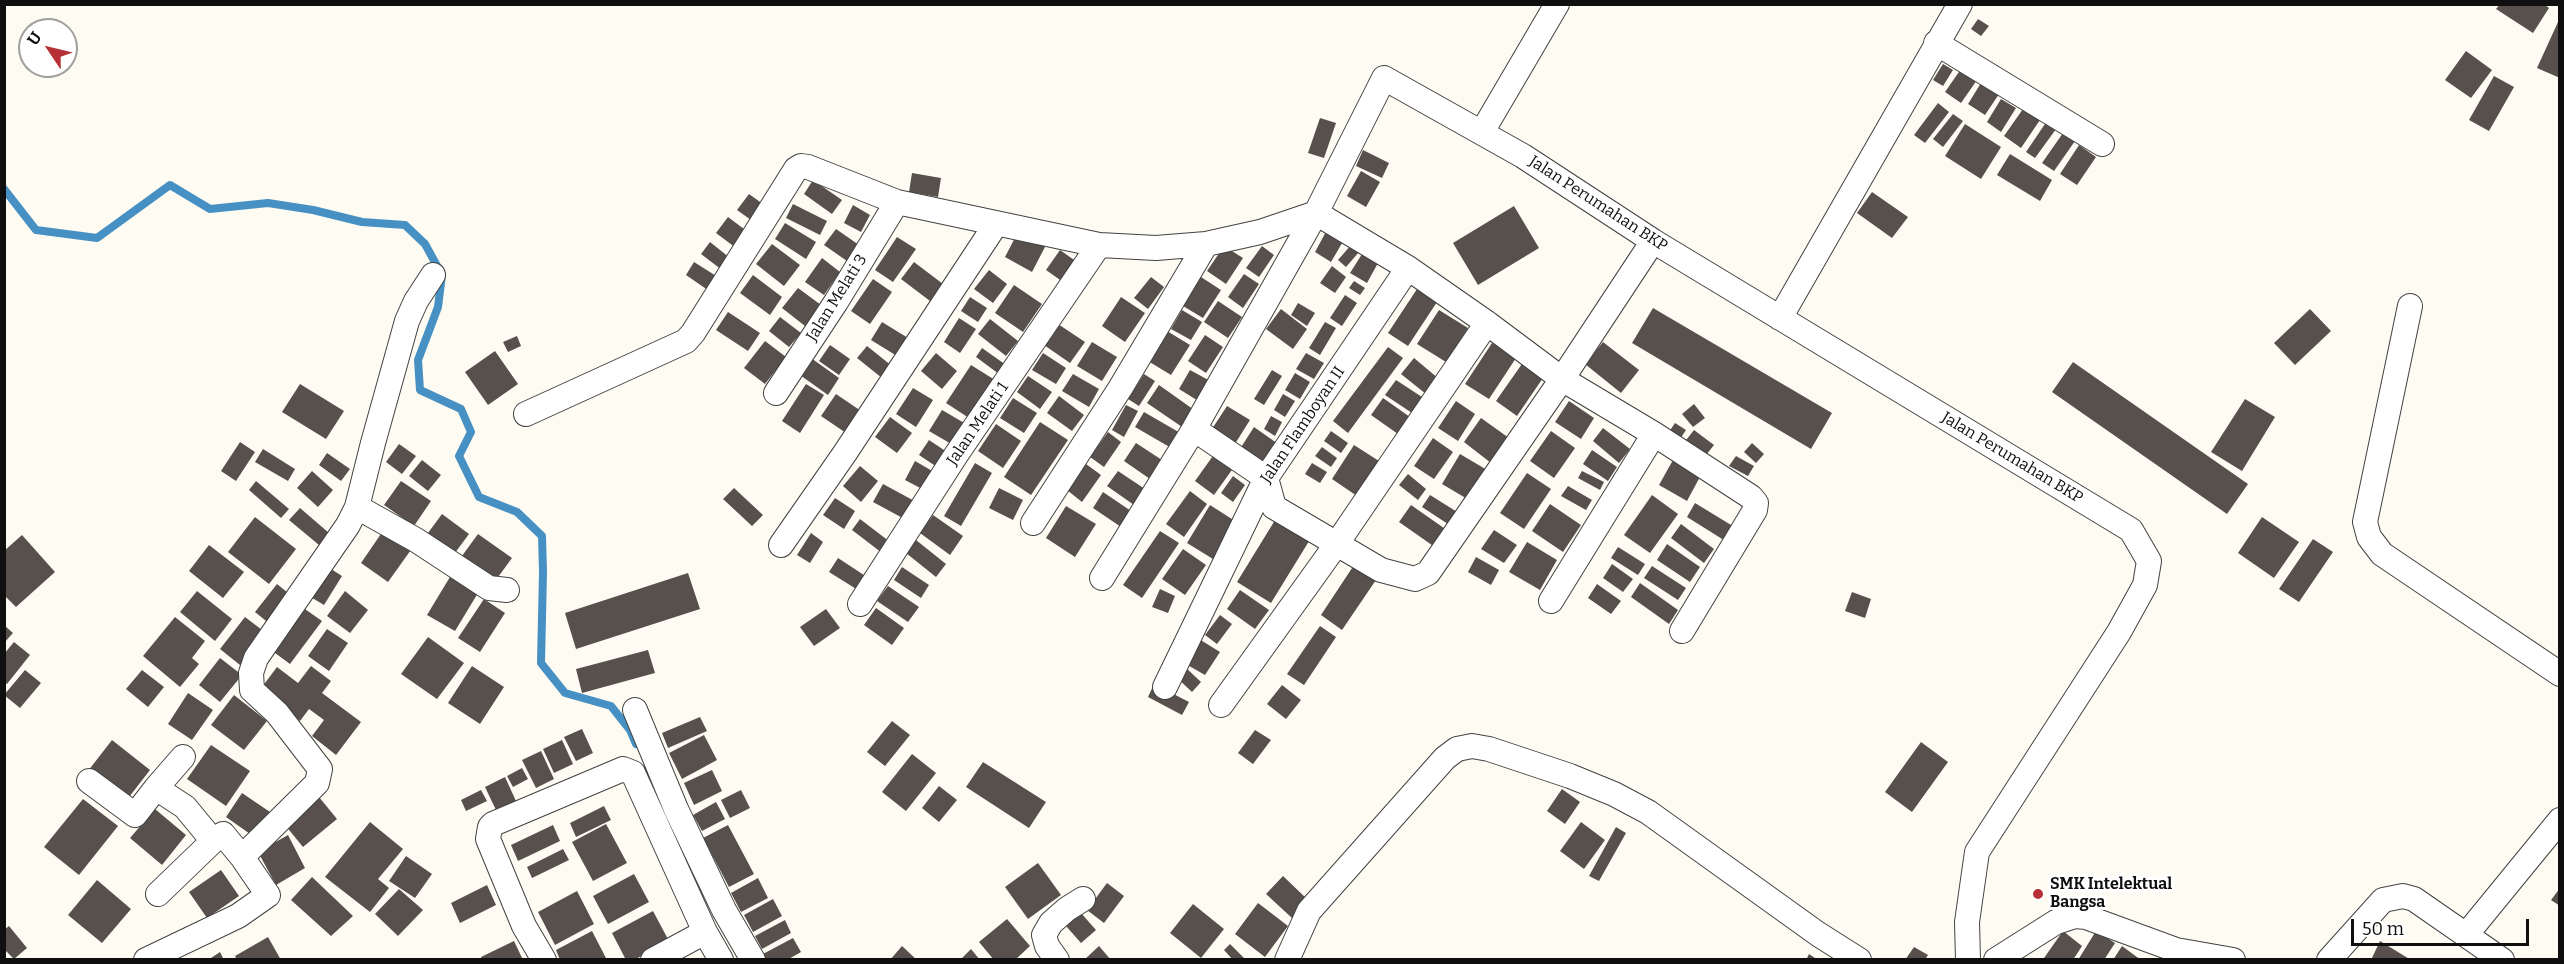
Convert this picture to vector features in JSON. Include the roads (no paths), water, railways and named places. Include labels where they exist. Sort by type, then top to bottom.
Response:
[{"type":"street","points":[[1482,132],[1557,4]]},
{"type":"street","points":[[1780,318],[1960,4]]},
{"type":"street","points":[[1936,43],[2102,144]]},
{"type":"street","name":"Jalan Perumahan BKP","points":[[1316,213],[1384,78],[1482,132],[1653,241],[2131,530],[2149,561],[2145,585],[2119,632],[1977,852],[1967,922],[1968,960]]},
{"type":"street","points":[[525,414],[686,340],[693,333],[796,169],[808,167],[897,202],[1099,246],[1156,248],[1206,244],[1260,232],[1316,213],[1408,268],[1562,379],[1654,434],[1751,497],[1756,503],[1755,510],[1682,631]]},
{"type":"street","name":"Jalan Melati 3","points":[[776,393],[836,302],[897,202]]},
{"type":"street","points":[[1102,578],[1194,429],[1316,213]]},
{"type":"street","points":[[781,545],[845,453],[996,224]]},
{"type":"street","points":[[1194,429],[1266,478],[1274,507],[1338,542],[1381,570],[1415,579],[1428,573],[1562,379],[1653,241]]},
{"type":"street","points":[[1033,523],[1121,387],[1206,244]]},
{"type":"street","name":"Jalan Melati 1","points":[[860,604],[956,455],[1099,246]]},
{"type":"street","name":"Jalan Flamboyan II","points":[[1165,687],[1266,478],[1408,268]]},
{"type":"street","points":[[242,857],[287,811],[312,790],[321,775],[320,769],[309,753],[277,713],[252,690],[251,673],[256,658],[348,525],[357,507],[407,321],[416,301],[433,275]]},
{"type":"street","points":[[2410,306],[2365,522],[2369,537],[2382,554],[2559,674]]},
{"type":"street","points":[[1221,705],[1338,542],[1487,323]]},
{"type":"street","points":[[1551,601],[1654,434]]},
{"type":"street","points":[[357,507],[416,540],[489,588],[507,590]]},
{"type":"street","points":[[635,710],[676,809],[724,910],[753,960]]},
{"type":"street","points":[[1287,960],[1309,911],[1445,758],[1457,749],[1472,746],[1489,749],[1570,776],[1614,794],[1648,812],[1818,934],[1859,960]]},
{"type":"street","points":[[89,781],[135,815],[183,757]]},
{"type":"street","points":[[544,960],[524,926],[488,838],[490,827],[623,769],[633,773],[705,932],[721,960]]},
{"type":"street","points":[[156,788],[185,807],[213,841]]},
{"type":"street","points":[[2466,935],[2559,820]]},
{"type":"street","points":[[146,960],[238,916],[268,896],[242,857],[223,834],[158,894]]},
{"type":"street","points":[[2329,960],[2383,900],[2403,896],[2414,899],[2502,960]]},
{"type":"street","points":[[1057,960],[1047,946],[1044,935],[1051,923],[1066,909],[1083,899]]},
{"type":"street","points":[[1996,960],[2056,922],[2075,916],[2086,917],[2176,950],[2233,960]]},
{"type":"street","points":[[653,960],[705,932]]},
{"type":"waterway","points":[[4,189],[36,230],[97,238],[170,185],[210,209],[268,203],[313,210],[362,222],[405,225],[425,244],[442,275],[438,307],[418,360],[420,390],[461,409],[471,432],[459,456],[479,497],[517,512],[542,536],[541,663],[565,693],[611,706],[630,730],[636,744]]},
{"type":"place","name":"SMK Intelektual Bangsa","points":[[2038,894]]}]
